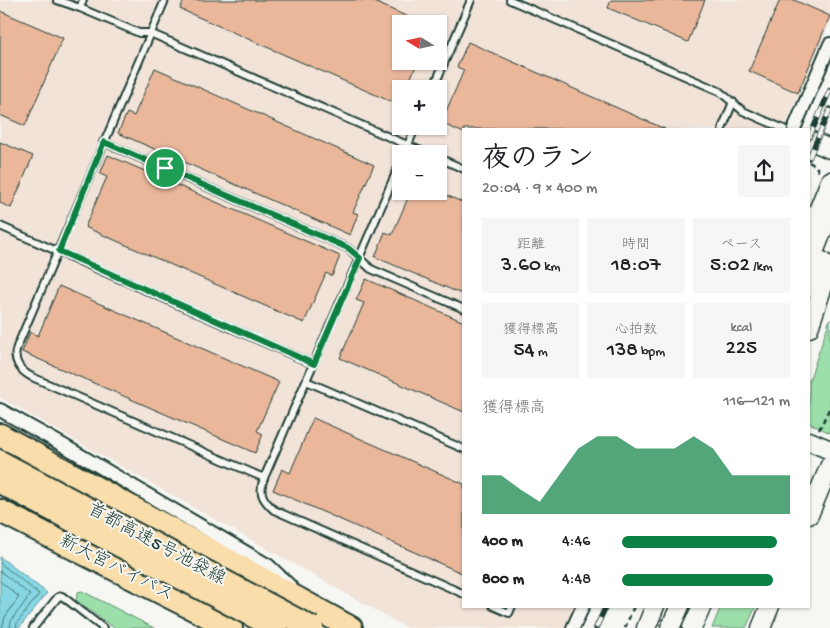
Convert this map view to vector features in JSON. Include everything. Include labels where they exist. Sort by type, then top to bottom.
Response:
[{"type":"highway","points":[[0,435],[351,628]]},
{"type":"highway","name":"首都高速5号池袋線","points":[[0,462],[312,628]]},
{"type":"highway","name":"首都高速5号池袋線","points":[[0,482],[276,628]]},
{"type":"highway","name":"新大宮バイパス","points":[[2,515],[231,628]]},
{"type":"main road","points":[[810,140],[830,149]]},
{"type":"main road","points":[[810,231],[830,181]]},
{"type":"main road","points":[[810,262],[830,212]]},
{"type":"main road","points":[[810,285],[830,244]]},
{"type":"main road","points":[[810,325],[830,265]]},
{"type":"main road","points":[[814,435],[830,450]]},
{"type":"main road","points":[[810,513],[830,465]]},
{"type":"main road","points":[[646,628],[654,608]]},
{"type":"main road","points":[[661,628],[669,608]]},
{"type":"main road","points":[[670,628],[679,608]]},
{"type":"main road","points":[[692,628],[701,608]]},
{"type":"main road","points":[[761,628],[769,608]]},
{"type":"street","points":[[794,128],[830,44]]},
{"type":"street","points":[[0,410],[269,566],[308,604]]},
{"type":"street","points":[[573,628],[582,608]]},
{"type":"lane","points":[[57,0],[140,33],[150,33],[408,145],[412,135]]},
{"type":"lane","points":[[80,8],[83,0]]},
{"type":"lane","points":[[164,0],[15,352],[16,361],[21,370],[32,377],[264,478]]},
{"type":"lane","points":[[437,80],[471,0]]},
{"type":"lane","points":[[510,0],[719,91],[743,111],[782,128]]},
{"type":"lane","points":[[722,128],[733,102]]},
{"type":"lane","points":[[104,142],[348,248],[371,269],[462,308]]},
{"type":"lane","points":[[447,162],[462,168]]},
{"type":"lane","points":[[392,182],[260,487],[261,495],[274,510],[462,593]]},
{"type":"lane","points":[[0,226],[314,364]]},
{"type":"lane","points":[[306,381],[462,448]]},
{"type":"lane","points":[[33,628],[58,597],[62,596],[103,628]]},
{"type":"lane","points":[[498,608],[509,613],[511,608]]},
{"type":"path","points":[[814,435],[830,407]]},
{"type":"path","points":[[625,628],[633,608]]},
{"type":"shaded area","points":[[0,0],[830,0],[830,22],[784,128],[462,128],[462,608],[575,608],[566,628],[407,628],[0,398]]},
{"type":"green space","points":[[830,319],[830,433],[810,423],[810,378]]},
{"type":"green space","points":[[82,591],[154,628],[114,628],[76,600],[78,592]]},
{"type":"green space","points":[[720,608],[755,608],[746,628],[712,628]]},
{"type":"water","points":[[0,557],[47,593],[19,628],[0,628]]},
{"type":"building","points":[[184,0],[370,0],[404,15],[392,15],[392,70],[414,70],[410,80],[392,80],[392,102],[180,9]]},
{"type":"building","points":[[611,0],[705,0],[688,42],[608,8]]},
{"type":"building","points":[[780,0],[794,0],[830,16],[798,93],[749,71]]},
{"type":"building","points":[[0,11],[63,38],[25,126],[0,115]]},
{"type":"building","points":[[468,42],[663,128],[462,128],[462,132],[447,126],[447,109],[464,70],[457,67]]},
{"type":"building","points":[[155,68],[374,165],[353,212],[358,214],[350,235],[118,133],[127,113],[134,116]]},
{"type":"building","points":[[0,142],[33,156],[11,208],[0,203]]},
{"type":"building","points":[[108,155],[340,256],[332,276],[326,273],[304,323],[85,227],[107,177],[100,174]]},
{"type":"building","points":[[447,195],[462,202],[462,294],[375,257],[385,232],[392,235],[407,200],[447,200]]},
{"type":"building","points":[[366,279],[462,321],[462,411],[340,358],[364,303],[356,300]]},
{"type":"building","points":[[59,286],[279,382],[257,431],[263,434],[255,453],[22,352],[30,332],[38,336]]},
{"type":"building","points":[[313,418],[462,483],[462,573],[273,490],[282,469],[290,473]]},
{"type":"railway","points":[[810,136],[830,90]]},
{"type":"railway","points":[[810,156],[830,109]]},
{"type":"railway","points":[[596,628],[605,608]]},
{"type":"route","points":[[104,142],[165,168],[348,248],[360,258],[314,364],[59,251],[104,142]]}]
